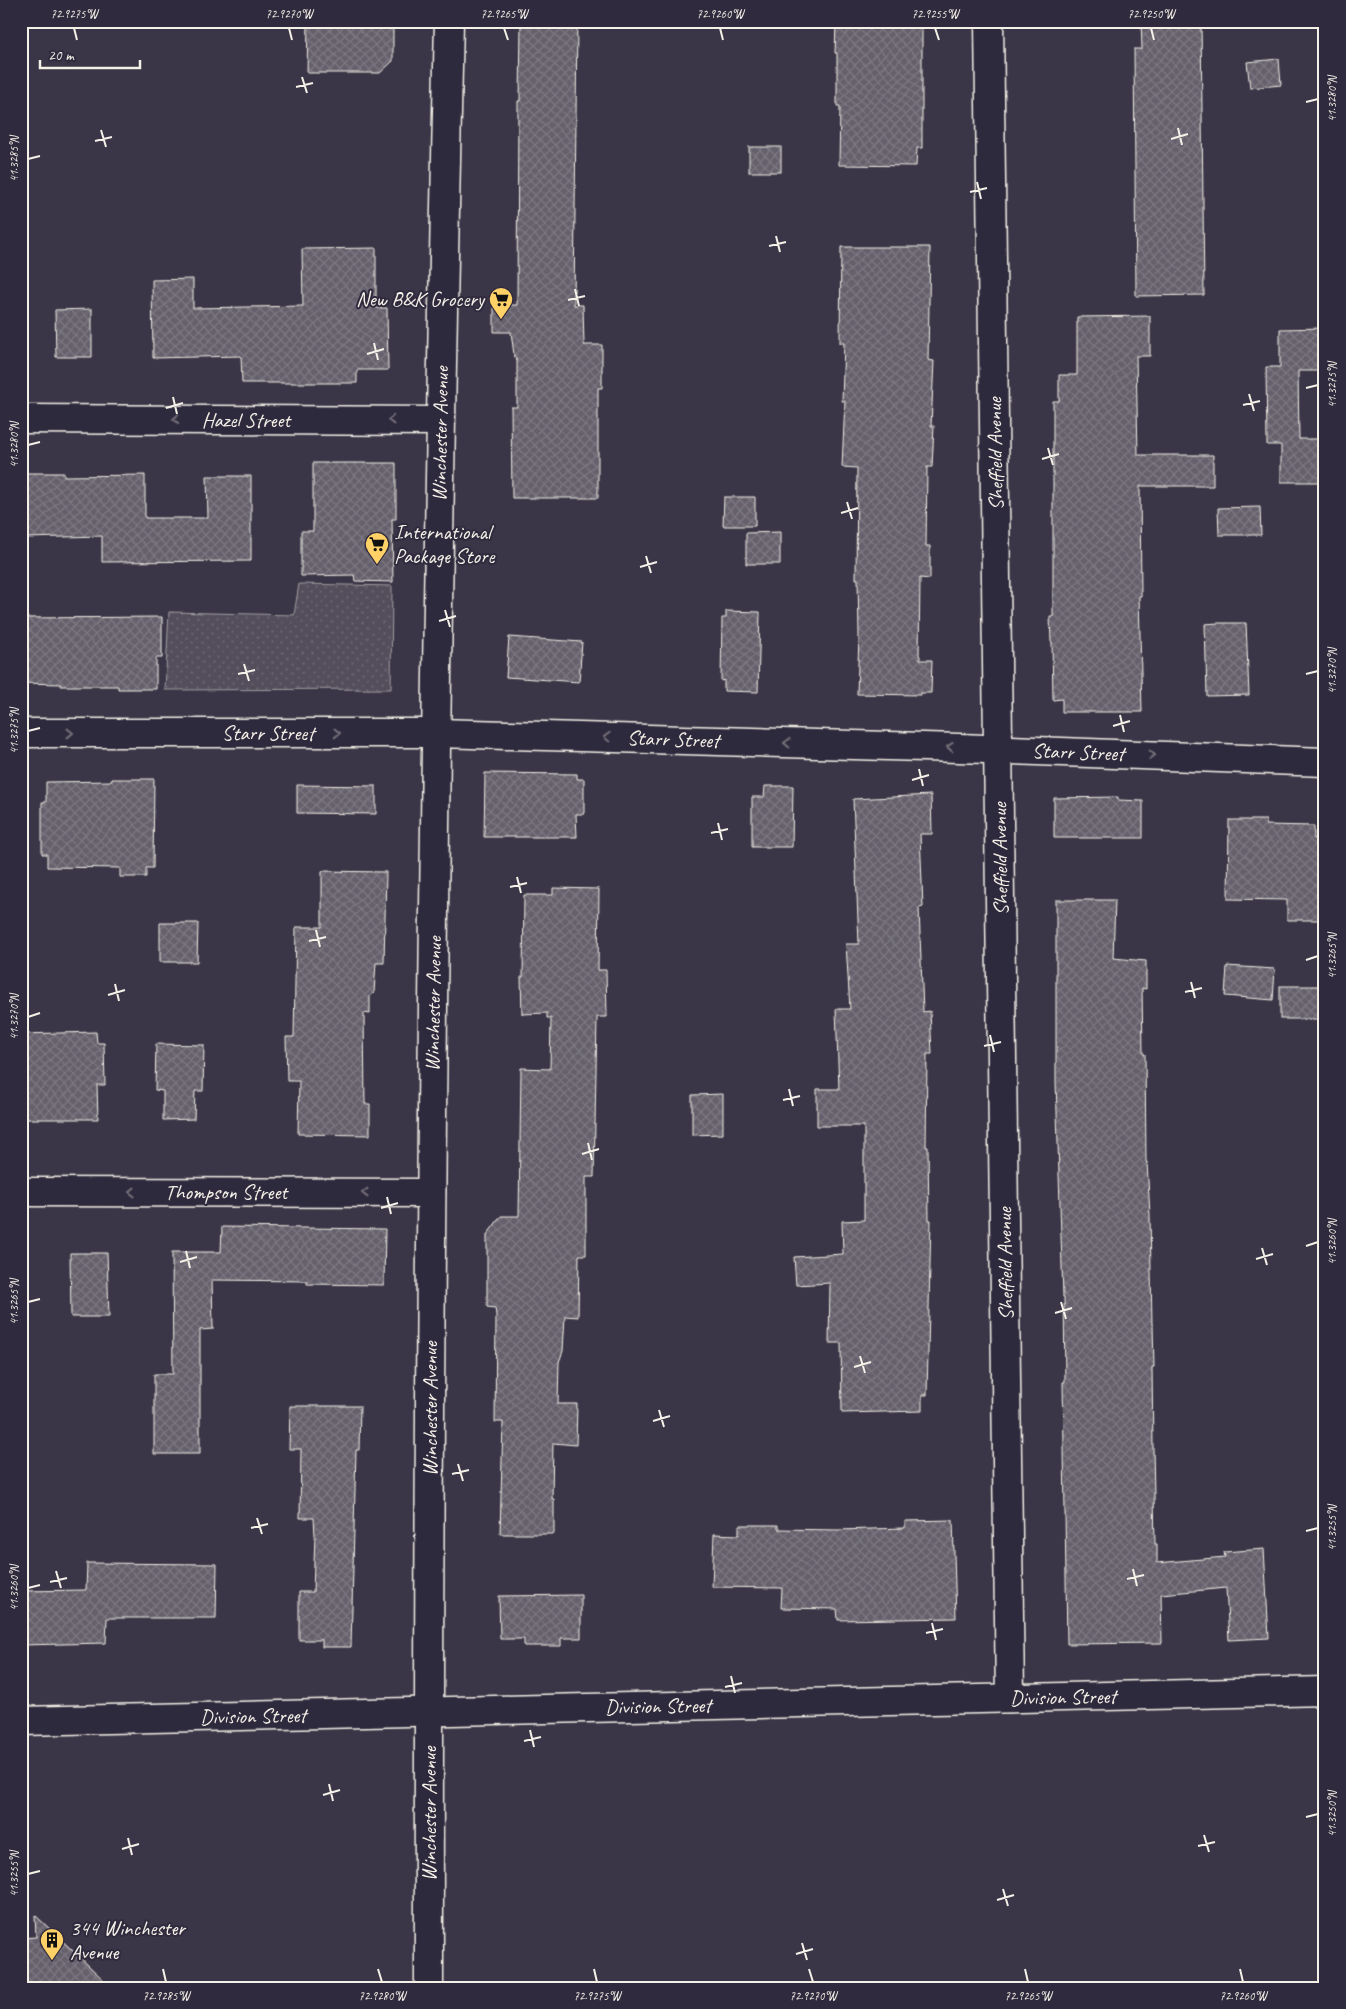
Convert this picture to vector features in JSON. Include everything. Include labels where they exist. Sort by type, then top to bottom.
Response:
[{"type":"street","name":"Winchester Avenue","points":[[429,1988],[431,1193],[440,421],[449,21]]},
{"type":"street","name":"Sheffield Avenue","points":[[989,21],[1010,1698]]},
{"type":"street","name":"Hazel Street","points":[[21,419],[440,421]]},
{"type":"street","name":"Starr Street","points":[[21,733],[437,733],[998,749],[1325,762]]},
{"type":"street","name":"Thompson Street","points":[[21,1192],[431,1193]]},
{"type":"street","name":"Division Street","points":[[21,1721],[1325,1691]]},
{"type":"shaded area","points":[[299,584],[392,586],[391,689],[165,690],[169,612],[294,615]]},
{"type":"building","points":[[308,21],[393,21],[393,61],[380,73],[307,73]]},
{"type":"building","points":[[521,21],[577,21],[574,305],[583,305],[584,345],[602,345],[602,388],[598,388],[598,498],[512,498],[511,407],[517,407],[517,361],[514,355],[511,332],[494,332],[494,305],[517,305],[518,101],[520,101]]},
{"type":"building","points":[[836,21],[922,21],[922,148],[917,148],[916,166],[839,165],[840,106],[837,106]]},
{"type":"building","points":[[1141,21],[1201,21],[1204,295],[1136,296],[1134,49],[1142,49]]},
{"type":"building","points":[[1279,59],[1281,85],[1250,88],[1247,62]]},
{"type":"building","points":[[749,147],[781,147],[781,172],[749,172]]},
{"type":"building","points":[[841,247],[930,247],[928,360],[934,361],[931,426],[934,426],[932,467],[927,467],[926,546],[930,546],[930,579],[920,578],[919,656],[920,660],[932,660],[931,693],[920,693],[920,695],[857,694],[859,635],[858,579],[856,579],[857,468],[842,467],[845,401],[842,401],[844,343],[840,343]]},
{"type":"building","points":[[376,248],[376,308],[387,308],[388,370],[357,370],[357,383],[242,383],[241,356],[153,358],[152,280],[193,279],[193,308],[303,306],[302,249]]},
{"type":"building","points":[[92,309],[92,357],[56,357],[55,310]]},
{"type":"building","points":[[1150,316],[1150,356],[1136,356],[1138,455],[1213,455],[1213,486],[1140,486],[1141,596],[1139,596],[1142,712],[1062,712],[1062,699],[1053,700],[1050,617],[1053,617],[1053,401],[1059,401],[1059,375],[1077,375],[1077,317]]},
{"type":"building","points":[[1325,328],[1325,371],[1298,371],[1299,439],[1325,439],[1325,482],[1281,482],[1281,445],[1267,445],[1266,367],[1280,367],[1280,329]]},
{"type":"building","points":[[313,463],[396,463],[396,519],[392,519],[393,582],[355,581],[354,575],[301,576],[301,531],[313,531]]},
{"type":"building","points":[[26,473],[64,473],[64,476],[145,475],[145,518],[208,518],[207,476],[251,476],[251,561],[102,562],[102,536],[26,538]]},
{"type":"building","points":[[724,497],[755,497],[755,526],[723,526]]},
{"type":"building","points":[[1260,507],[1261,535],[1219,535],[1218,508]]},
{"type":"building","points":[[780,532],[780,564],[746,564],[746,533]]},
{"type":"building","points":[[726,611],[760,612],[758,692],[724,691],[724,680],[721,681],[722,618],[726,618]]},
{"type":"building","points":[[162,617],[162,658],[156,658],[156,689],[118,689],[118,686],[61,686],[61,684],[21,683],[21,618]]},
{"type":"building","points":[[1246,623],[1249,695],[1207,696],[1205,624]]},
{"type":"building","points":[[509,637],[582,642],[579,682],[506,677]]},
{"type":"building","points":[[485,773],[577,774],[577,779],[584,779],[584,814],[576,814],[577,837],[484,837]]},
{"type":"building","points":[[112,779],[154,779],[153,868],[146,868],[146,877],[120,877],[120,868],[47,867],[47,854],[42,854],[42,802],[46,802],[46,782],[112,781]]},
{"type":"building","points":[[297,785],[376,786],[376,814],[297,813]]},
{"type":"building","points":[[765,786],[793,786],[792,847],[752,847],[752,797],[764,797]]},
{"type":"building","points":[[931,795],[932,834],[920,834],[923,907],[919,908],[923,1012],[930,1011],[932,1054],[927,1054],[926,1147],[928,1147],[929,1220],[931,1220],[927,1395],[922,1395],[922,1411],[842,1413],[841,1343],[829,1343],[830,1283],[796,1285],[794,1257],[843,1254],[842,1221],[864,1220],[864,1126],[817,1126],[817,1089],[839,1089],[836,1009],[850,1009],[846,944],[859,944],[853,799]]},
{"type":"building","points":[[1118,797],[1118,800],[1143,801],[1143,838],[1054,838],[1054,798]]},
{"type":"building","points":[[1229,820],[1266,820],[1266,825],[1314,826],[1314,839],[1325,839],[1325,920],[1287,920],[1287,900],[1228,899]]},
{"type":"building","points":[[322,871],[386,872],[384,963],[376,963],[374,993],[370,996],[370,1014],[364,1013],[365,1104],[370,1104],[370,1135],[298,1134],[299,1081],[287,1081],[286,1037],[294,1037],[296,927],[322,927]]},
{"type":"building","points":[[553,888],[599,889],[598,970],[606,970],[607,1017],[597,1017],[594,1177],[586,1177],[586,1255],[579,1255],[578,1317],[565,1316],[563,1351],[559,1362],[558,1404],[577,1404],[576,1445],[553,1443],[552,1499],[554,1499],[554,1534],[500,1534],[503,1422],[495,1422],[496,1315],[495,1308],[487,1307],[487,1235],[501,1216],[519,1216],[521,1068],[550,1069],[551,1018],[547,1018],[547,1013],[522,1014],[521,977],[523,977],[524,895],[553,895]]},
{"type":"building","points":[[1056,900],[1115,900],[1113,958],[1146,961],[1146,989],[1142,988],[1143,1054],[1145,1054],[1146,1162],[1150,1215],[1154,1367],[1152,1367],[1153,1447],[1157,1563],[1225,1557],[1224,1552],[1264,1549],[1269,1638],[1229,1640],[1226,1588],[1161,1594],[1162,1643],[1067,1644],[1063,1382],[1065,1382],[1064,1297],[1056,1082]]},
{"type":"building","points":[[160,923],[198,923],[197,962],[160,962]]},
{"type":"building","points":[[1227,966],[1275,969],[1273,1000],[1225,996]]},
{"type":"building","points":[[1280,986],[1320,986],[1320,1019],[1280,1019]]},
{"type":"building","points":[[96,1032],[97,1043],[104,1043],[105,1085],[97,1085],[98,1119],[21,1119],[21,1034]]},
{"type":"building","points":[[156,1044],[204,1045],[203,1091],[195,1091],[194,1119],[163,1120],[163,1091],[155,1090]]},
{"type":"building","points":[[723,1094],[723,1134],[692,1135],[692,1095]]},
{"type":"building","points":[[222,1227],[385,1229],[384,1285],[307,1284],[307,1281],[212,1280],[213,1329],[200,1330],[200,1454],[154,1454],[154,1374],[173,1374],[172,1252],[221,1252]]},
{"type":"building","points":[[70,1253],[107,1253],[109,1317],[71,1317]]},
{"type":"building","points":[[290,1406],[360,1406],[359,1450],[356,1450],[351,1647],[322,1647],[322,1640],[299,1640],[299,1592],[313,1592],[315,1535],[314,1518],[300,1518],[301,1449],[289,1449]]},
{"type":"building","points":[[953,1520],[956,1618],[838,1620],[837,1609],[781,1608],[782,1588],[712,1587],[714,1534],[739,1535],[739,1525],[778,1525],[778,1529],[837,1530],[905,1528],[905,1521]]},
{"type":"building","points":[[87,1563],[217,1564],[216,1618],[107,1618],[106,1643],[21,1645],[21,1591],[86,1590]]},
{"type":"building","points":[[581,1595],[581,1638],[561,1638],[561,1646],[524,1646],[524,1639],[500,1639],[499,1596]]},
{"type":"building","name":"344 Winchester Avenue","points":[[35,1915],[108,1984],[86,1986],[86,1988],[21,1988],[21,1938],[36,1937]]},
{"type":"place","name":"New B&K Grocery","points":[[501,320]]},
{"type":"place","name":"International Package Store","points":[[377,565]]},
{"type":"place","name":"344 Winchester Avenue","points":[[52,1961]]}]
